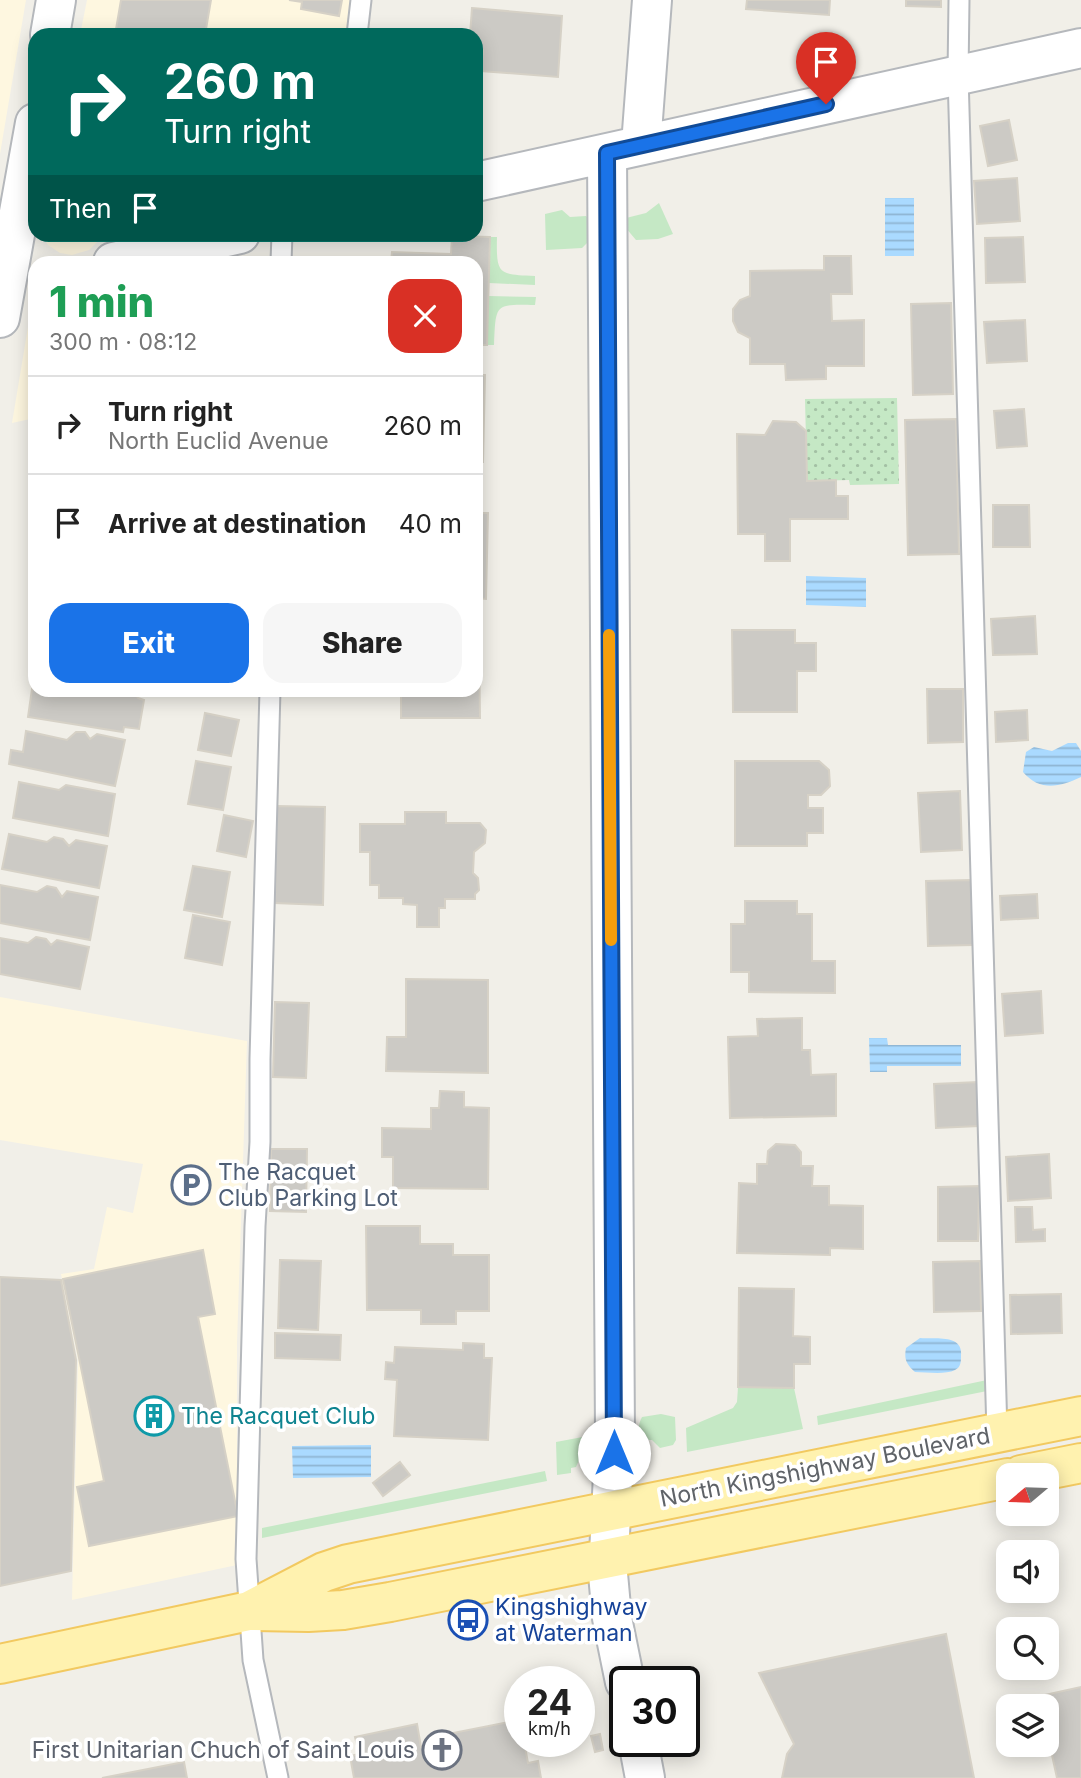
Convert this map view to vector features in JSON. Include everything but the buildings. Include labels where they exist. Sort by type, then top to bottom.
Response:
[{"type":"main road","name":"North Kingshighway Boulevard","points":[[249,1611],[324,1572],[348,1564],[1081,1416]]},
{"type":"main road","points":[[1059,1467],[1081,1463]]},
{"type":"main road","name":"North Kingshighway Boulevard","points":[[0,1664],[249,1611],[343,1610],[996,1480]]},
{"type":"street","points":[[51,28],[56,0]]},
{"type":"street","points":[[622,1666],[610,1602],[609,1558],[615,1421],[624,149],[652,0]]},
{"type":"street","points":[[483,180],[1081,48]]},
{"type":"street","points":[[10,293],[28,170]]},
{"type":"street","points":[[140,256],[204,242]]},
{"type":"street","points":[[641,1757],[645,1778]]},
{"type":"lane","points":[[358,28],[361,0]]},
{"type":"lane","points":[[959,0],[958,75],[997,1433]]},
{"type":"lane","points":[[270,697],[260,1142],[255,1226],[246,1559],[253,1660],[278,1778]]},
{"type":"shaded area","points":[[0,0],[26,0],[0,154]]},
{"type":"shaded area","points":[[87,0],[355,0],[351,28],[81,28]]},
{"type":"shaded area","points":[[46,242],[97,242],[89,250],[72,255],[60,253]]},
{"type":"shaded area","points":[[28,327],[28,420],[12,423]]},
{"type":"shaded area","points":[[0,997],[247,1041],[237,1343],[237,1565],[72,1600],[78,1360],[61,1274],[94,1269],[107,1207],[133,1213],[143,1164],[0,1140]]},
{"type":"green space","points":[[659,203],[673,234],[658,239],[636,240],[622,219],[646,213]]},
{"type":"green space","points":[[562,210],[570,217],[586,216],[589,219],[589,241],[582,248],[546,250],[545,214]]},
{"type":"green space","points":[[490,237],[497,237],[497,259],[502,270],[514,275],[535,276],[535,285],[489,283]]},
{"type":"green space","points":[[489,296],[536,297],[535,305],[512,305],[500,309],[495,321],[494,345],[487,345]]},
{"type":"green space","points":[[897,398],[899,484],[850,485],[849,480],[807,481],[805,399]]},
{"type":"green space","points":[[987,1380],[987,1391],[818,1425],[817,1416]]},
{"type":"green space","points":[[738,1387],[794,1388],[803,1429],[687,1452],[686,1428],[733,1408],[737,1402]]},
{"type":"green space","points":[[661,1414],[675,1417],[676,1440],[673,1445],[660,1448],[652,1440],[642,1440],[639,1429],[642,1417]]},
{"type":"green space","points":[[588,1436],[598,1443],[596,1451],[580,1458],[576,1467],[571,1468],[571,1473],[557,1475],[556,1442]]},
{"type":"green space","points":[[545,1471],[547,1481],[262,1538],[262,1528]]},
{"type":"water","points":[[885,198],[914,198],[914,256],[885,256]]},
{"type":"water","points":[[806,576],[866,578],[866,607],[806,605]]},
{"type":"water","points":[[1068,743],[1076,743],[1081,751],[1081,777],[1050,786],[1036,783],[1023,772],[1026,752],[1034,747],[1052,751]]},
{"type":"water","points":[[869,1038],[887,1038],[888,1045],[961,1045],[961,1066],[887,1066],[887,1072],[870,1072]]},
{"type":"water","points":[[920,1338],[947,1339],[958,1344],[961,1362],[958,1367],[946,1372],[915,1372],[906,1361],[906,1348]]},
{"type":"water","points":[[371,1445],[371,1477],[293,1478],[292,1446]]},
{"type":"slow traffic","points":[[609,635],[611,940]]},
{"type":"place","name":"The Racquet Club Parking Lot","points":[[191,1185]]},
{"type":"place","name":"The Racquet Club","points":[[154,1416]]},
{"type":"place","name":"Kingshighway at Waterman","points":[[468,1620]]},
{"type":"place","name":"First Unitarian Chuch of Saint Louis","points":[[442,1750]]},
{"type":"route","points":[[614,1453],[607,153],[826,104]]}]
